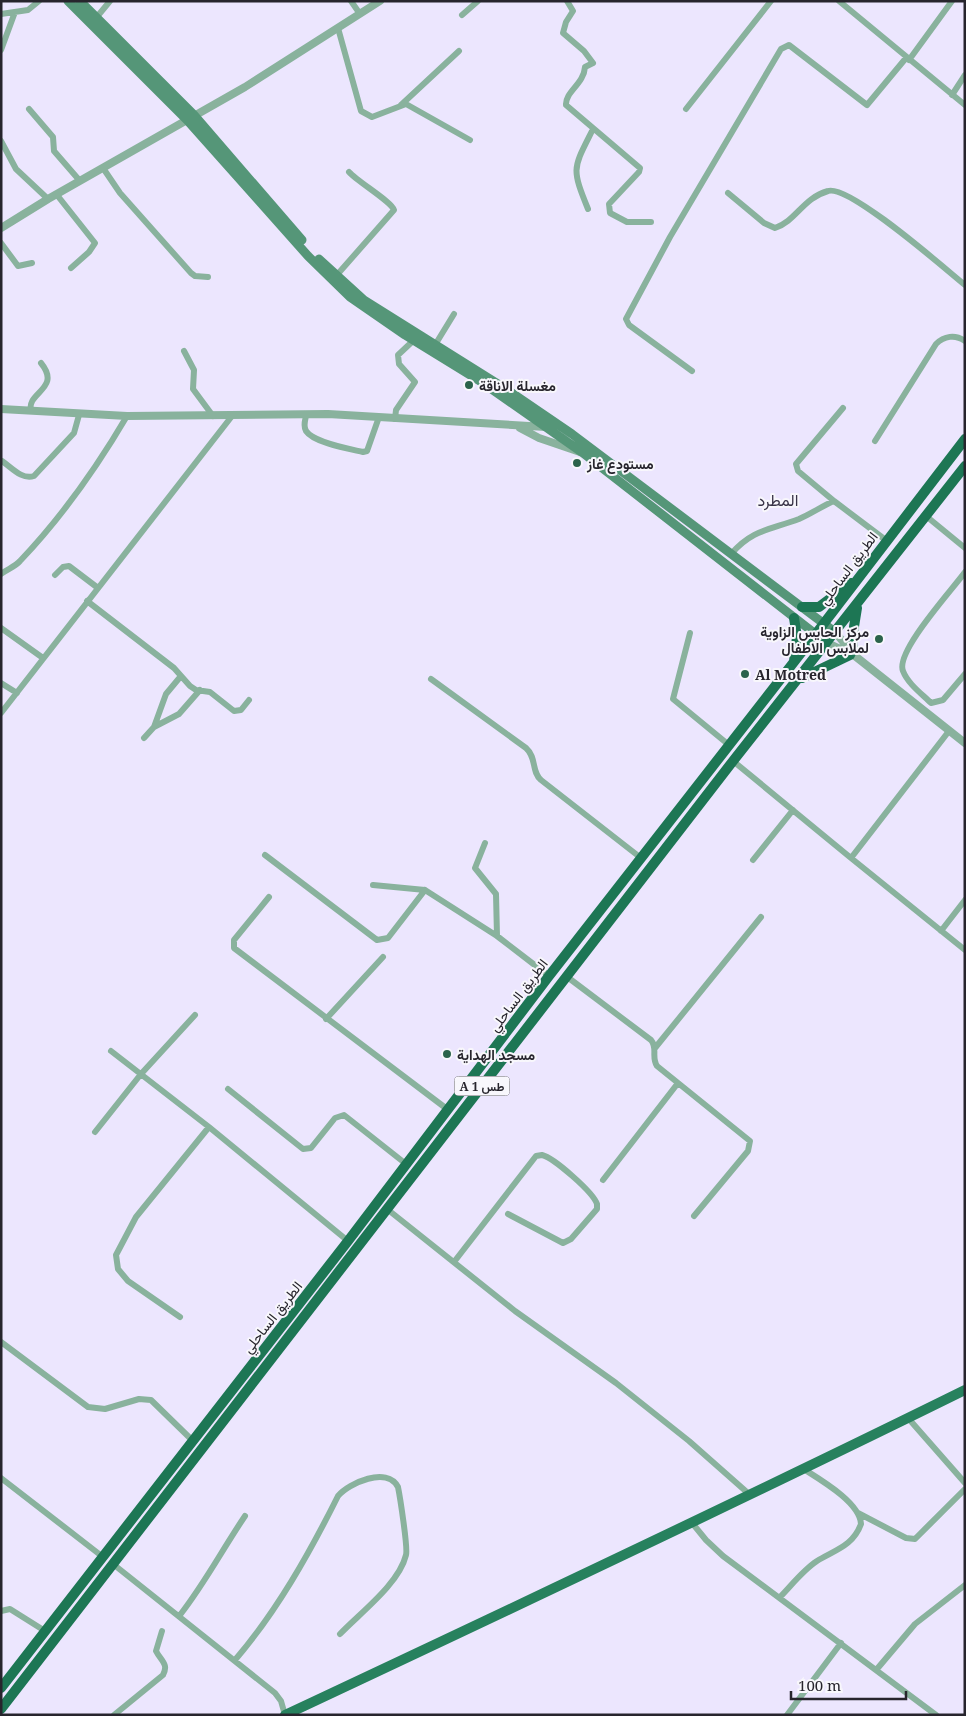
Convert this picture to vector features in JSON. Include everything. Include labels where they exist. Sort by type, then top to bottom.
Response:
[{"type":"highway","name":"الطريق الساحلي","points":[[1,1688],[348,1241],[549,976],[965,439]]},
{"type":"highway","name":"الطريق الساحلي","points":[[1,1708],[566,976],[965,466]]},
{"type":"highway","points":[[802,607],[819,606],[856,581]]},
{"type":"highway","points":[[799,680],[853,654],[853,628],[857,604]]},
{"type":"highway","points":[[794,618],[797,637],[794,662]]},
{"type":"highway","points":[[33,1646],[42,1656]]},
{"type":"main road","points":[[68,1],[190,118]]},
{"type":"main road","points":[[80,1],[190,118],[310,254],[356,301],[483,383],[584,452],[827,643]]},
{"type":"main road","points":[[310,254],[364,300],[506,388],[556,423],[835,632]]},
{"type":"main road","points":[[285,1715],[692,1524],[749,1494],[965,1390]]},
{"type":"street","points":[[1,14],[28,10],[39,1]]},
{"type":"street","points":[[96,18],[110,1]]},
{"type":"street","points":[[351,1],[360,14]]},
{"type":"street","points":[[1,228],[48,199],[246,87],[380,1]]},
{"type":"street","points":[[462,15],[478,1]]},
{"type":"street","points":[[567,1],[573,11],[566,22],[563,33],[584,51],[593,63],[585,67],[581,82],[566,99],[565,103],[593,130],[640,168],[639,172],[609,204],[610,213],[627,222],[651,222]]},
{"type":"street","points":[[686,109],[772,1]]},
{"type":"street","points":[[839,1],[965,105]]},
{"type":"street","points":[[692,371],[629,325],[626,319],[670,237],[781,49],[789,46],[867,105],[908,59],[952,1]]},
{"type":"street","points":[[1,50],[14,12]]},
{"type":"street","points":[[338,28],[348,58],[357,102],[361,111],[372,117],[401,104],[459,51]]},
{"type":"street","points":[[952,95],[965,75]]},
{"type":"street","points":[[401,104],[413,106],[470,140]]},
{"type":"street","points":[[29,109],[54,137],[54,151],[80,181]]},
{"type":"street","points":[[588,209],[576,179],[576,162],[593,130]]},
{"type":"street","points":[[1,141],[16,169],[48,199]]},
{"type":"street","points":[[103,168],[120,193],[191,274],[208,277]]},
{"type":"street","points":[[336,276],[394,210],[390,203],[361,185],[349,172]]},
{"type":"street","points":[[728,193],[764,223],[775,228],[785,223],[810,199],[830,190],[843,193],[883,220],[965,285]]},
{"type":"street","points":[[57,195],[95,242],[90,252],[71,268]]},
{"type":"street","points":[[1,243],[18,266],[32,263]]},
{"type":"street","points":[[435,345],[454,314]]},
{"type":"street","points":[[875,441],[936,344],[949,337],[956,337],[965,342]]},
{"type":"street","points":[[395,419],[396,410],[415,382],[399,364],[398,355],[414,340]]},
{"type":"street","points":[[184,351],[194,370],[193,388],[213,416]]},
{"type":"street","points":[[31,411],[31,403],[48,378],[48,372],[41,363]]},
{"type":"street","points":[[843,408],[796,464],[798,471],[887,541]]},
{"type":"street","points":[[1,409],[79,415],[128,416],[306,416],[328,414],[395,419],[475,421],[518,427],[546,427],[556,423]]},
{"type":"street","points":[[2,462],[27,478],[34,476],[74,433],[79,415]]},
{"type":"street","points":[[1,574],[20,562],[59,514],[104,455],[128,416]]},
{"type":"street","points":[[1,713],[232,416]]},
{"type":"street","points":[[306,416],[304,425],[307,433],[318,440],[363,452],[367,451],[380,418]]},
{"type":"street","points":[[518,427],[539,438],[584,452]]},
{"type":"street","points":[[731,554],[742,541],[753,534],[800,518],[834,501]]},
{"type":"street","points":[[926,516],[965,548]]},
{"type":"street","points":[[55,575],[63,567],[69,566],[98,588]]},
{"type":"street","points":[[965,572],[911,643],[904,656],[902,670],[910,682],[931,703],[943,700],[965,674]]},
{"type":"street","points":[[87,601],[174,668],[190,686],[210,692],[234,712],[241,710],[249,700]]},
{"type":"street","points":[[1,628],[43,658]]},
{"type":"street","points":[[690,632],[673,699],[729,745]]},
{"type":"street","points":[[835,632],[853,654],[965,744]]},
{"type":"street","points":[[827,643],[853,654]]},
{"type":"street","points":[[154,727],[166,694],[181,676]]},
{"type":"street","points":[[431,679],[526,748],[534,756],[536,776],[641,858]]},
{"type":"street","points":[[1,683],[17,693]]},
{"type":"street","points":[[144,738],[154,727],[179,714],[200,690]]},
{"type":"street","points":[[851,858],[949,731]]},
{"type":"street","points":[[733,761],[965,950]]},
{"type":"street","points":[[753,860],[793,810]]},
{"type":"street","points":[[486,842],[475,868],[496,894],[497,936]]},
{"type":"street","points":[[265,855],[377,940],[388,938],[425,890]]},
{"type":"street","points":[[372,885],[425,890],[497,936],[549,976]]},
{"type":"street","points":[[269,896],[234,940],[234,948],[447,1110]]},
{"type":"street","points":[[940,931],[965,900]]},
{"type":"street","points":[[655,1048],[761,917]]},
{"type":"street","points":[[326,1019],[383,957]]},
{"type":"street","points":[[566,976],[651,1040],[655,1048],[654,1062],[750,1141],[748,1151],[694,1216]]},
{"type":"street","points":[[96,1132],[141,1074],[195,1015]]},
{"type":"street","points":[[111,1051],[209,1127],[348,1241]]},
{"type":"street","points":[[603,1180],[678,1083]]},
{"type":"street","points":[[228,1089],[303,1149],[310,1148],[335,1118],[344,1115],[406,1164]]},
{"type":"street","points":[[180,1317],[128,1281],[118,1269],[116,1256],[136,1217],[209,1127]]},
{"type":"street","points":[[454,1262],[536,1156],[542,1155],[554,1161],[592,1196],[598,1204],[597,1209],[571,1239],[563,1243],[508,1214]]},
{"type":"street","points":[[387,1209],[515,1310],[616,1383],[689,1441],[749,1494]]},
{"type":"street","points":[[1,1342],[88,1407],[105,1409],[139,1399],[151,1400],[193,1441]]},
{"type":"street","points":[[908,1418],[965,1483]]},
{"type":"street","points":[[802,1468],[839,1494],[858,1513],[906,1538],[915,1539],[965,1489]]},
{"type":"street","points":[[235,1660],[266,1620],[307,1555],[338,1496],[345,1488],[359,1482],[388,1477],[395,1481],[398,1487],[406,1555],[392,1582],[340,1634]]},
{"type":"street","points":[[1,1478],[103,1557]]},
{"type":"street","points":[[780,1598],[817,1561],[839,1551],[855,1537],[861,1524],[858,1513]]},
{"type":"street","points":[[180,1616],[205,1583],[220,1554],[245,1516]]},
{"type":"street","points":[[692,1524],[723,1556],[877,1669],[936,1715]]},
{"type":"street","points":[[113,1564],[278,1696],[285,1715]]},
{"type":"street","points":[[877,1669],[915,1624],[965,1585]]},
{"type":"street","points":[[1,1611],[10,1609],[45,1631]]},
{"type":"street","points":[[114,1715],[163,1675],[166,1670],[165,1664],[156,1651],[162,1631]]},
{"type":"street","points":[[787,1715],[841,1643]]},
{"type":"place","name":"مغسلة الاناقة","points":[[469,385]]},
{"type":"place","name":"مستودع غاز","points":[[577,463]]},
{"type":"place","name":"مركز الحايس الزاوية لملابس الاطفال","points":[[879,639]]},
{"type":"place","name":"Al Motred","points":[[745,674]]},
{"type":"place","name":"مسجد الهداية","points":[[447,1054]]},
{"type":"district","name":"المطرد","points":[[778,500]]}]
